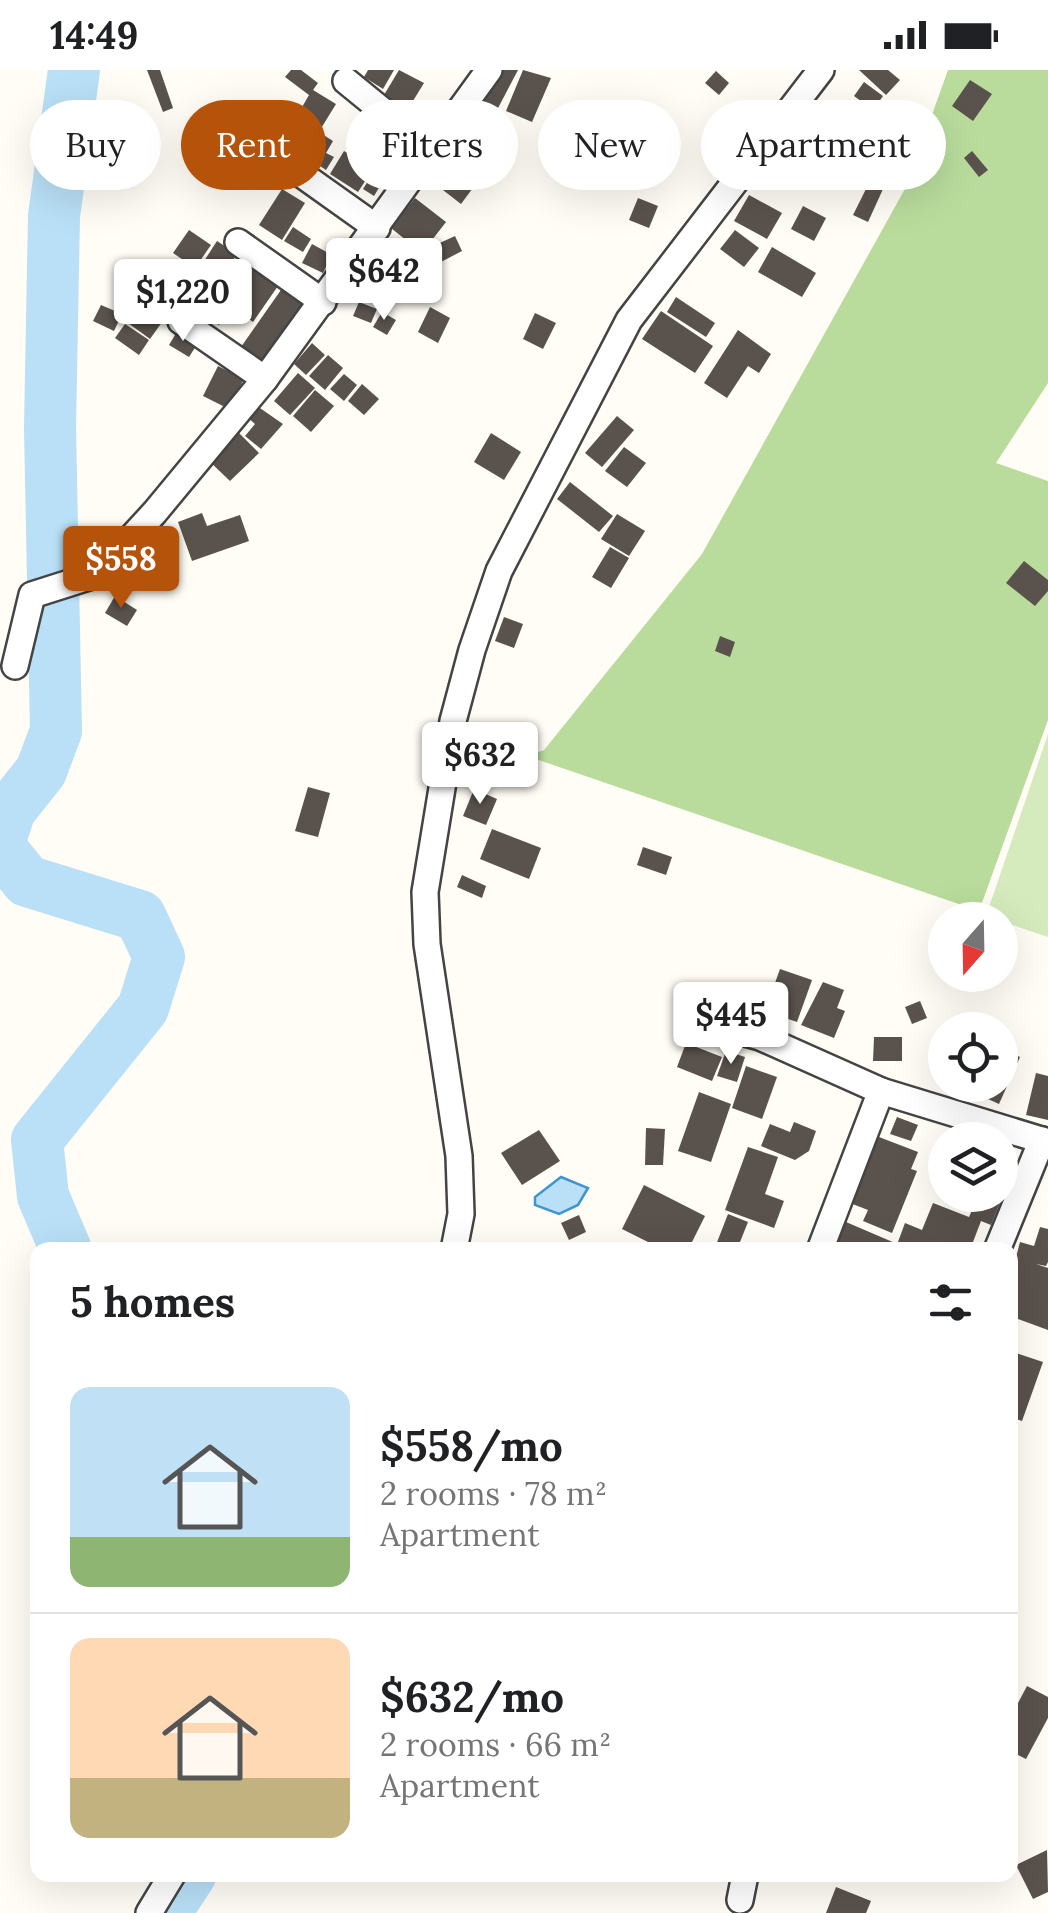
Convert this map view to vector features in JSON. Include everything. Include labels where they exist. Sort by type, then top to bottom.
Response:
[{"type":"street","points":[[456,1242],[462,1214],[458,1156],[424,892],[453,721],[472,650],[499,571],[629,320],[821,70]]},
{"type":"street","points":[[463,100],[477,75]]},
{"type":"street","points":[[346,81],[369,100]]},
{"type":"street","points":[[324,190],[377,228]]},
{"type":"street","points":[[15,666],[32,595],[48,586],[98,574],[265,379],[405,190]]},
{"type":"street","points":[[238,242],[323,302]]},
{"type":"street","points":[[181,321],[265,379]]},
{"type":"street","points":[[704,1022],[760,1036],[881,1092],[1045,1141],[1001,1242]]},
{"type":"street","points":[[823,1242],[881,1092]]},
{"type":"street","points":[[148,1913],[168,1882]]},
{"type":"green space","points":[[948,70],[1048,70],[1048,383],[996,463],[1048,481],[1048,720],[982,902],[953,902],[527,756],[544,750],[702,554],[904,190],[946,190],[946,100],[937,100]]},
{"type":"green space","points":[[1048,734],[1048,937],[1018,927],[1018,902],[991,902]]},
{"type":"water","points":[[561,1177],[588,1188],[578,1205],[559,1214],[535,1205],[535,1197]]},
{"type":"building","points":[[147,70],[160,70],[173,108],[163,112]]},
{"type":"building","points":[[291,70],[301,70],[318,83],[313,90],[336,104],[326,120],[326,100],[306,100],[309,95],[285,77]]},
{"type":"building","points":[[368,70],[394,70],[383,89],[364,77]]},
{"type":"building","points":[[399,70],[424,83],[414,100],[393,100],[384,95]]},
{"type":"building","points":[[495,70],[518,70],[502,100],[479,100]]},
{"type":"building","points":[[523,70],[551,78],[542,100],[538,100],[532,122],[518,116],[518,100],[511,100]]},
{"type":"building","points":[[859,70],[888,70],[900,80],[886,95]]},
{"type":"building","points":[[716,71],[729,83],[719,95],[705,83]]},
{"type":"building","points":[[970,80],[992,94],[973,121],[952,106]]},
{"type":"building","points":[[864,82],[883,96],[880,100],[859,100],[854,96]]},
{"type":"building","points":[[344,151],[346,152],[346,184],[330,174]]},
{"type":"building","points":[[972,151],[988,170],[979,177],[964,158]]},
{"type":"building","points":[[326,153],[334,157],[326,170]]},
{"type":"building","points":[[281,190],[305,203],[282,240],[259,225]]},
{"type":"building","points":[[443,190],[471,190],[461,204]]},
{"type":"building","points":[[866,190],[883,190],[868,222],[853,215]]},
{"type":"building","points":[[749,195],[782,213],[767,239],[734,221]]},
{"type":"building","points":[[415,198],[446,222],[422,253],[391,228]]},
{"type":"building","points":[[638,198],[658,206],[649,228],[629,220]]},
{"type":"building","points":[[803,206],[826,218],[814,241],[791,229]]},
{"type":"building","points":[[293,227],[311,239],[303,252],[284,241]]},
{"type":"building","points":[[189,230],[211,245],[195,268],[173,253]]},
{"type":"building","points":[[735,230],[759,248],[744,267],[720,249]]},
{"type":"building","points":[[455,236],[462,251],[439,263],[431,247]]},
{"type":"building","points":[[217,241],[237,254],[213,291],[193,278]]},
{"type":"building","points":[[312,244],[332,255],[323,273],[302,263]]},
{"type":"building","points":[[772,247],[816,273],[802,297],[758,272]]},
{"type":"building","points":[[239,258],[278,286],[253,322],[232,307],[249,284],[230,271]]},
{"type":"building","points":[[360,266],[376,278],[366,292],[350,280]]},
{"type":"building","points":[[283,287],[308,304],[265,364],[241,347]]},
{"type":"building","points":[[676,297],[715,323],[706,337],[667,312]]},
{"type":"building","points":[[144,299],[167,315],[150,339],[128,323]]},
{"type":"building","points":[[213,299],[229,310],[219,325],[202,315]]},
{"type":"building","points":[[359,302],[377,309],[371,323],[353,316]]},
{"type":"building","points":[[101,305],[122,314],[114,331],[93,321]]},
{"type":"building","points":[[430,307],[450,318],[438,343],[418,332]]},
{"type":"building","points":[[661,311],[713,346],[695,373],[642,339]]},
{"type":"building","points":[[382,312],[396,320],[387,335],[373,327]]},
{"type":"building","points":[[535,313],[556,323],[543,349],[523,339]]},
{"type":"building","points":[[125,324],[149,340],[139,355],[115,338]]},
{"type":"building","points":[[178,330],[198,343],[189,357],[169,345]]},
{"type":"building","points":[[738,330],[771,354],[759,373],[748,366],[727,398],[704,383]]},
{"type":"building","points":[[312,343],[325,355],[306,375],[294,364]]},
{"type":"building","points":[[328,355],[343,368],[325,390],[309,376]]},
{"type":"building","points":[[218,366],[244,379],[229,409],[203,396]]},
{"type":"building","points":[[298,373],[315,388],[290,415],[274,401]]},
{"type":"building","points":[[344,374],[357,385],[344,401],[330,389]]},
{"type":"building","points":[[362,384],[379,399],[364,415],[348,401]]},
{"type":"building","points":[[315,390],[334,406],[311,432],[293,416]]},
{"type":"building","points":[[257,406],[283,424],[261,449],[245,436],[255,424],[247,417]]},
{"type":"building","points":[[617,416],[634,430],[602,467],[585,453]]},
{"type":"building","points":[[237,431],[259,453],[230,481],[208,460]]},
{"type":"building","points":[[491,433],[521,452],[504,480],[474,462]]},
{"type":"building","points":[[624,447],[646,463],[627,487],[605,471]]},
{"type":"building","points":[[570,482],[613,516],[599,532],[557,499]]},
{"type":"building","points":[[202,513],[207,526],[240,515],[249,541],[192,561],[178,522]]},
{"type":"building","points":[[617,514],[645,531],[629,556],[601,539]]},
{"type":"building","points":[[610,547],[629,558],[611,588],[592,577]]},
{"type":"building","points":[[1024,561],[1048,580],[1048,591],[1035,606],[1006,583]]},
{"type":"building","points":[[115,596],[137,610],[127,626],[105,613]]},
{"type":"building","points":[[504,617],[523,624],[514,648],[495,641]]},
{"type":"building","points":[[720,636],[735,642],[730,657],[715,651]]},
{"type":"building","points":[[308,787],[330,793],[318,837],[295,831]]},
{"type":"building","points":[[474,789],[497,799],[486,825],[463,816]]},
{"type":"building","points":[[492,829],[541,848],[529,879],[480,859]]},
{"type":"building","points":[[643,847],[672,857],[666,875],[637,865]]},
{"type":"building","points":[[462,875],[486,886],[482,898],[457,887]]},
{"type":"building","points":[[780,969],[812,980],[797,1022],[765,1011]]},
{"type":"building","points":[[823,982],[844,990],[837,1008],[845,1011],[834,1038],[801,1025]]},
{"type":"building","points":[[920,1001],[927,1018],[912,1024],[905,1007]]},
{"type":"building","points":[[874,1037],[902,1037],[902,1061],[873,1061]]},
{"type":"building","points":[[686,1043],[722,1057],[712,1081],[677,1067]]},
{"type":"building","points":[[726,1051],[745,1057],[737,1082],[717,1076]]},
{"type":"building","points":[[746,1066],[777,1077],[762,1119],[732,1108]]},
{"type":"building","points":[[1036,1073],[1048,1076],[1048,1120],[1026,1115]]},
{"type":"building","points":[[699,1092],[731,1104],[711,1162],[678,1151]]},
{"type":"building","points":[[897,1117],[918,1125],[911,1141],[890,1134]]},
{"type":"building","points":[[794,1122],[816,1131],[809,1151],[795,1160],[761,1146],[770,1124],[790,1132]]},
{"type":"building","points":[[646,1128],[665,1129],[663,1165],[645,1165]]},
{"type":"building","points":[[539,1130],[560,1161],[522,1185],[501,1153]]},
{"type":"building","points":[[866,1132],[918,1152],[911,1169],[917,1171],[892,1233],[863,1221],[868,1210],[850,1203]]},
{"type":"building","points":[[748,1147],[778,1157],[765,1194],[784,1201],[774,1228],[725,1210]]},
{"type":"building","points":[[644,1185],[705,1216],[692,1242],[648,1242],[622,1229]]},
{"type":"building","points":[[929,1212],[956,1212],[969,1217],[971,1212],[996,1212],[991,1225],[981,1221],[973,1242],[898,1242],[905,1223],[922,1230]]},
{"type":"building","points":[[728,1214],[748,1222],[740,1242],[717,1242]]},
{"type":"building","points":[[579,1215],[586,1232],[569,1240],[561,1223]]},
{"type":"building","points":[[846,1222],[893,1242],[837,1242]]},
{"type":"building","points":[[1040,1227],[1048,1229],[1048,1262],[1046,1266],[1036,1264],[1048,1268],[1048,1330],[1018,1319],[1018,1250],[1020,1242],[1034,1246]]},
{"type":"building","points":[[1018,1354],[1043,1362],[1022,1421],[1018,1420]]},
{"type":"building","points":[[1027,1686],[1048,1697],[1048,1718],[1026,1759],[1018,1755],[1018,1703]]},
{"type":"building","points":[[1047,1850],[1048,1892],[1033,1899],[1018,1864]]},
{"type":"building","points":[[836,1887],[871,1901],[866,1913],[826,1913]]},
{"type":"waterway","points":[[0,840],[10,810],[41,771],[56,731],[50,428],[54,216],[74,70]]},
{"type":"waterway","points":[[0,848],[27,881],[140,916],[159,957],[143,1008],[37,1140],[43,1196],[63,1242]]},
{"type":"waterway","points":[[165,1913],[185,1882]]}]
